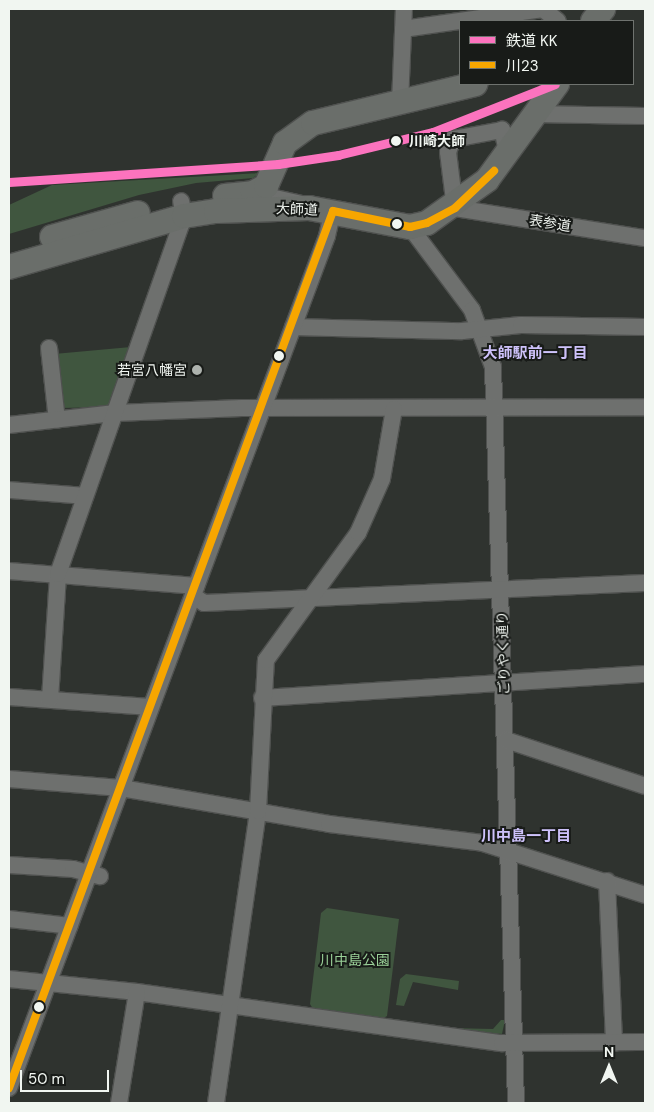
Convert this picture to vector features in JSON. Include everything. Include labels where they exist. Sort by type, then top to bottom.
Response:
[{"type":"highway","points":[[594,20],[603,9]]},
{"type":"highway","name":"大師道","points":[[9,252],[183,208],[254,193],[266,186],[285,143],[295,131],[471,85]]},
{"type":"highway","points":[[410,227],[455,208],[487,180],[532,114],[556,85]]},
{"type":"highway","name":"大師道","points":[[9,267],[183,208],[280,208],[333,212],[410,227]]},
{"type":"street","points":[[400,103],[404,9]]},
{"type":"street","points":[[466,20],[543,9],[557,20]]},
{"type":"street","points":[[403,29],[459,21]]},
{"type":"street","points":[[532,114],[645,116]]},
{"type":"street","points":[[455,208],[448,152],[453,140],[502,130],[507,152]]},
{"type":"street","points":[[9,1088],[54,983],[70,926],[89,873],[262,408],[297,327],[333,212],[254,193]]},
{"type":"street","points":[[50,700],[58,574],[115,413],[183,208]]},
{"type":"street","name":"表参道","points":[[455,208],[645,238]]},
{"type":"street","name":"ごりやく通り","points":[[410,227],[461,293],[480,328],[494,367],[498,408],[501,588],[516,1103]]},
{"type":"street","points":[[297,327],[645,327]]},
{"type":"street","points":[[49,348],[57,420]]},
{"type":"street","points":[[9,425],[115,413],[262,408],[645,407]]},
{"type":"street","points":[[216,1103],[232,1007],[258,811],[262,698],[269,653],[310,598],[369,512],[389,453],[394,409]]},
{"type":"street","points":[[9,490],[85,496]]},
{"type":"street","points":[[9,571],[58,574],[194,591],[204,602],[645,583]]},
{"type":"street","points":[[262,698],[504,685],[645,674]]},
{"type":"street","points":[[9,697],[151,708]]},
{"type":"street","points":[[506,740],[645,786]]},
{"type":"street","points":[[9,779],[121,788],[258,811],[508,847],[645,895]]},
{"type":"street","points":[[9,865],[89,873]]},
{"type":"street","points":[[608,882],[614,1043]]},
{"type":"street","points":[[9,919],[70,926]]},
{"type":"street","points":[[9,979],[137,992],[232,1007],[514,1044],[645,1042]]},
{"type":"street","points":[[119,1103],[137,992]]},
{"type":"green space","points":[[260,173],[253,178],[196,183],[139,195],[9,234],[9,205],[52,185]]},
{"type":"green space","points":[[131,347],[110,407],[60,408],[54,354]]},
{"type":"green space","name":"川中島公園","points":[[327,908],[399,919],[387,1016],[382,1019],[313,1009],[310,1004],[321,913]]},
{"type":"green space","points":[[406,974],[459,981],[458,990],[413,982],[404,1006],[396,1005],[400,979]]},
{"type":"green space","points":[[501,1020],[505,1020],[502,1034],[449,1028],[493,1029]]},
{"type":"rail line","name":"KK","points":[[9,182],[278,164],[338,155],[433,132],[552,85]]},
{"type":"transit line","name":"川23","points":[[333,211],[410,227],[427,223],[455,208],[494,171]]},
{"type":"transit line","name":"川23","points":[[9,1088],[333,211]]},
{"type":"place","name":"川崎大師","points":[[396,141]]},
{"type":"place","name":"若宮八幡宮","points":[[197,370]]},
{"type":"district","name":"大師駅前一丁目","points":[[535,354]]},
{"type":"district","name":"川中島一丁目","points":[[526,837]]}]
